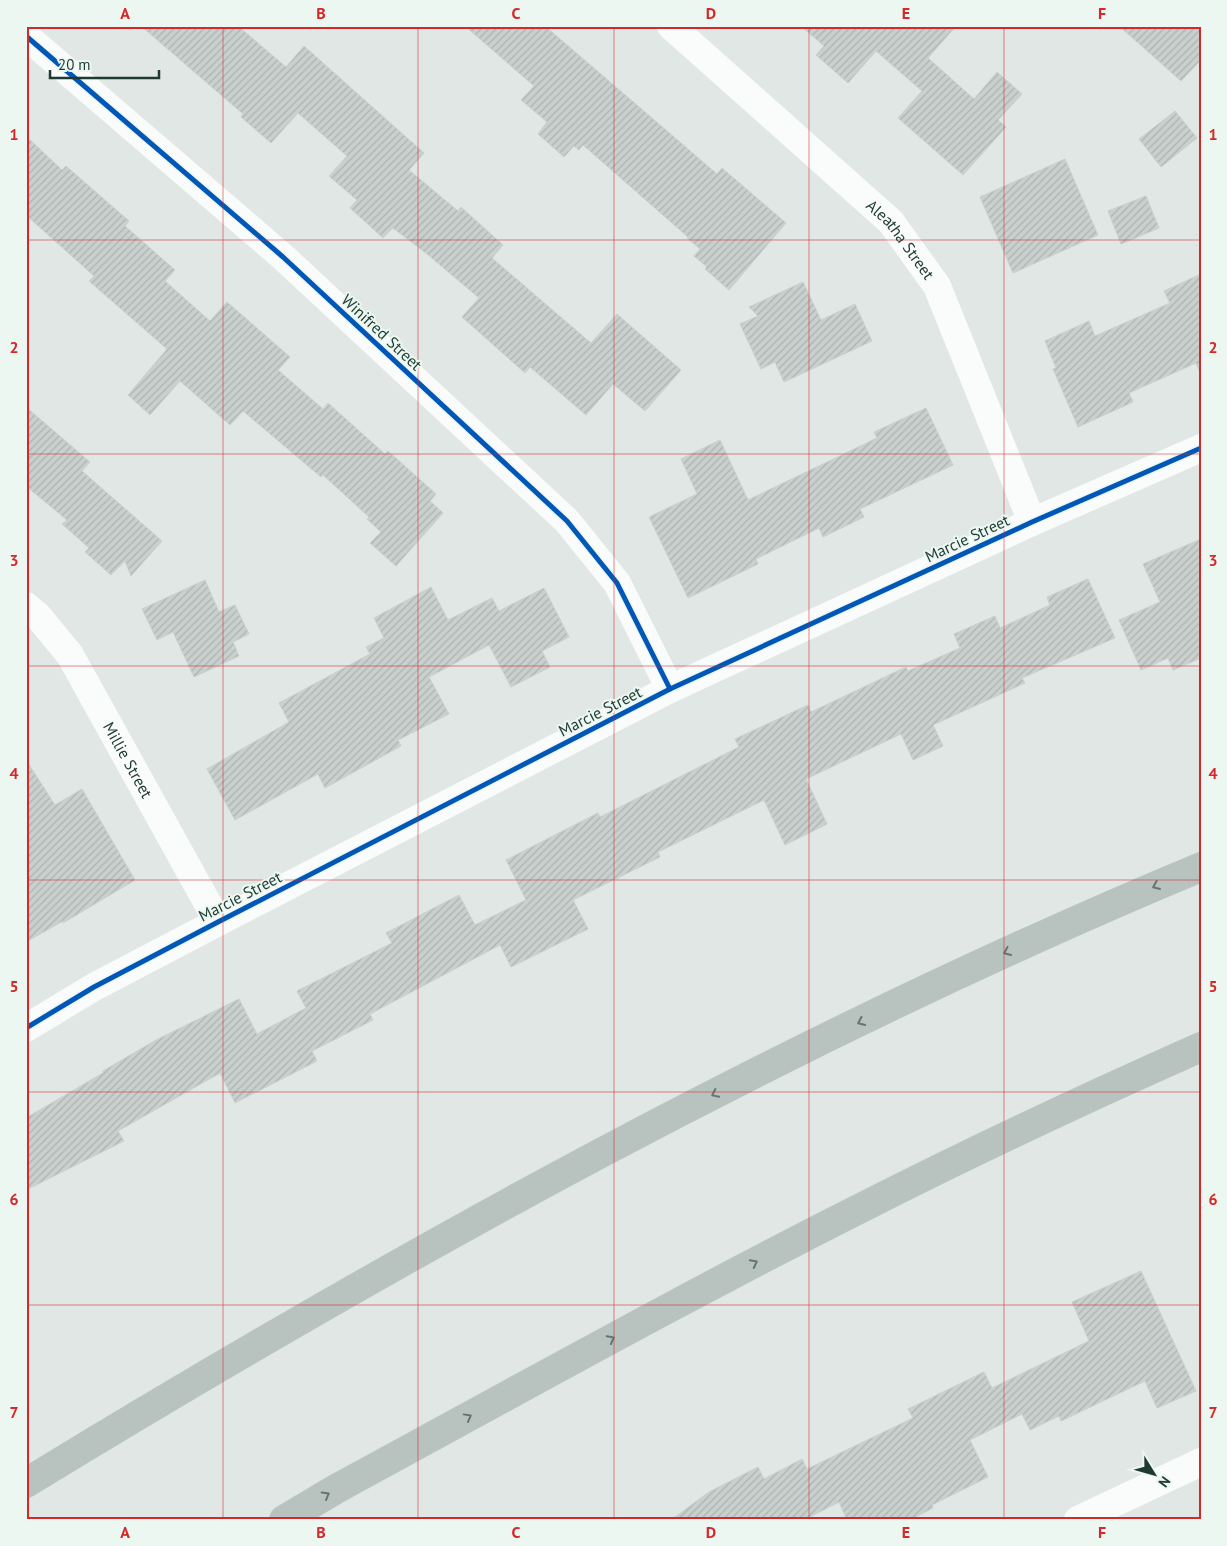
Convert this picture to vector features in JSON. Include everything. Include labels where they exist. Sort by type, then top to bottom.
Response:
[{"type":"highway","points":[[26,1483],[313,1312],[502,1206],[680,1111],[1002,954],[1201,867]]},
{"type":"highway","points":[[284,1520],[336,1489],[641,1323],[845,1216],[1063,1109],[1201,1047]]},
{"type":"street","name":"Aleatha Street","points":[[670,26],[891,222],[937,286],[1032,522]]},
{"type":"street","name":"Winifred Street","points":[[26,36],[283,257],[567,521],[616,583],[670,689]]},
{"type":"street","name":"Marcie Street","points":[[26,1028],[94,988],[218,922],[670,689],[1032,522],[1201,448]]},
{"type":"street","name":"Millie Street","points":[[26,606],[38,616],[70,655],[218,922]]},
{"type":"street","points":[[1078,1520],[1201,1462]]},
{"type":"building","points":[[141,26],[238,26],[286,67],[304,46],[424,153],[409,170],[458,211],[461,207],[503,245],[492,258],[591,343],[617,314],[681,370],[645,411],[613,384],[586,415],[530,367],[525,373],[462,317],[479,298],[393,228],[383,238],[350,208],[357,200],[329,176],[347,156],[298,113],[271,143],[241,117],[243,114]]},
{"type":"building","points":[[465,26],[545,26],[717,174],[722,168],[786,223],[729,290],[705,269],[707,267],[694,256],[700,249],[688,237],[583,145],[579,150],[574,146],[564,157],[538,134],[547,122],[521,100],[534,86]]},
{"type":"building","points":[[801,26],[956,26],[928,58],[974,99],[997,72],[1022,94],[998,120],[1006,127],[963,175],[898,118],[922,91],[876,51],[848,83],[816,55],[824,46]]},
{"type":"building","points":[[1119,26],[1201,26],[1201,60],[1181,81]]},
{"type":"building","points":[[1175,111],[1197,138],[1161,167],[1139,139]]},
{"type":"building","points":[[26,136],[62,170],[66,166],[129,221],[125,226],[175,270],[165,281],[210,321],[227,302],[290,357],[278,370],[323,409],[328,403],[385,454],[388,451],[436,494],[430,501],[443,513],[396,566],[370,543],[381,532],[367,519],[369,517],[323,475],[321,477],[243,411],[230,425],[180,381],[150,415],[128,395],[167,349],[89,281],[94,276],[26,215]]},
{"type":"building","points":[[1065,159],[1098,235],[1013,273],[980,197]]},
{"type":"building","points":[[1146,196],[1159,228],[1121,244],[1108,211]]},
{"type":"building","points":[[1201,274],[1201,375],[1196,363],[1129,393],[1133,402],[1078,427],[1053,369],[1056,368],[1045,341],[1089,321],[1095,336],[1170,303],[1164,291]]},
{"type":"building","points":[[803,282],[821,320],[855,304],[872,341],[784,382],[775,362],[761,369],[740,324],[758,316],[749,307]]},
{"type":"building","points":[[26,407],[90,462],[82,471],[162,541],[131,576],[125,561],[111,575],[85,552],[89,548],[62,524],[67,520],[26,486]]},
{"type":"building","points":[[926,408],[953,465],[860,509],[864,517],[823,537],[819,528],[756,559],[758,564],[688,598],[649,517],[697,494],[681,459],[720,440],[748,500],[877,438],[874,432]]},
{"type":"building","points":[[1201,539],[1201,658],[1173,670],[1168,658],[1141,670],[1119,620],[1160,602],[1143,564]]},
{"type":"building","points":[[1088,579],[1115,638],[1022,678],[1025,683],[933,725],[943,746],[913,760],[901,734],[806,779],[827,824],[785,845],[764,800],[658,852],[660,857],[573,900],[588,929],[511,967],[500,945],[370,1014],[373,1020],[312,1051],[317,1061],[235,1103],[220,1073],[118,1131],[124,1141],[26,1190],[26,1118],[156,1040],[239,999],[257,1034],[306,1008],[297,991],[392,943],[386,933],[459,895],[475,925],[526,900],[506,860],[598,813],[600,817],[739,747],[735,739],[808,705],[811,712],[906,667],[908,671],[960,648],[954,634],[995,616],[1000,628],[1050,605],[1047,597]]},
{"type":"building","points":[[205,580],[219,612],[235,605],[249,634],[233,642],[239,656],[194,677],[173,632],[157,640],[142,609]]},
{"type":"building","points":[[431,587],[448,620],[492,598],[499,611],[544,588],[569,637],[542,651],[550,667],[511,687],[489,645],[429,677],[449,714],[398,740],[401,746],[325,788],[318,774],[235,820],[207,769],[289,722],[279,703],[370,654],[366,647],[384,638],[374,618]]},
{"type":"building","points":[[26,760],[55,805],[82,789],[135,880],[63,923],[63,921],[26,942]]},
{"type":"building","points":[[1141,1271],[1196,1391],[1157,1408],[1145,1381],[1061,1421],[1059,1416],[1030,1430],[1022,1414],[970,1440],[988,1477],[932,1505],[933,1508],[910,1520],[847,1520],[839,1502],[804,1520],[671,1520],[709,1492],[758,1467],[764,1479],[802,1459],[807,1469],[913,1418],[908,1409],[984,1372],[992,1388],[1089,1341],[1072,1302]]},
{"type":"cycle path","points":[[26,36],[283,257],[567,521],[617,583],[670,689]]},
{"type":"cycle path","points":[[26,1028],[94,987],[670,689],[1032,522],[1201,448]]}]
